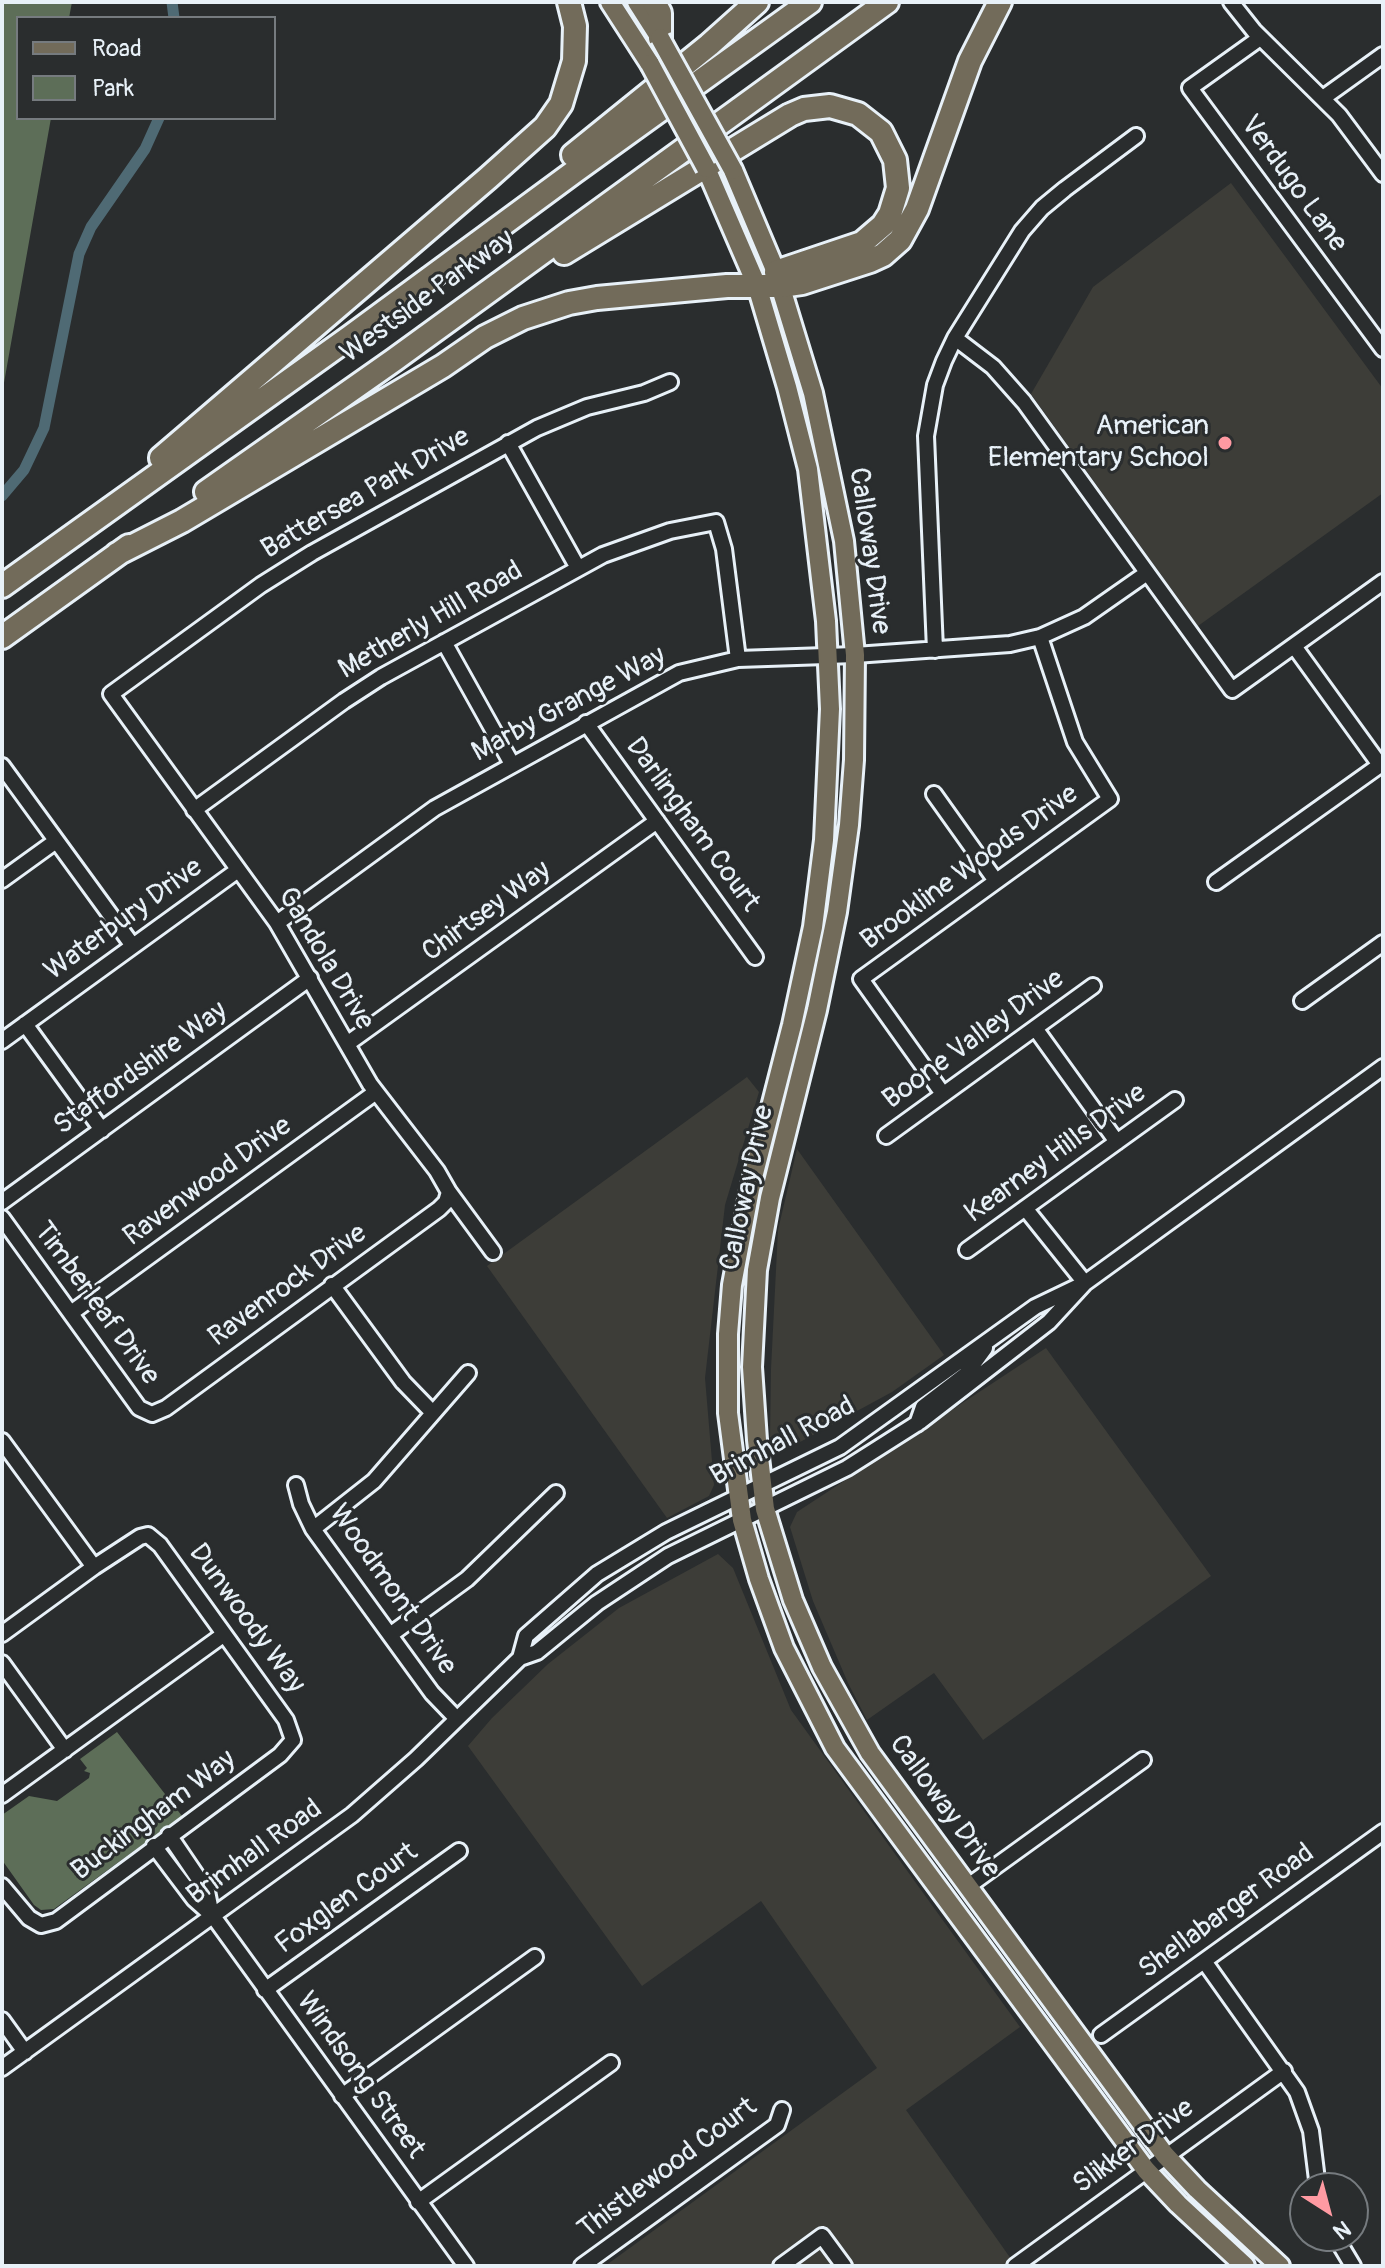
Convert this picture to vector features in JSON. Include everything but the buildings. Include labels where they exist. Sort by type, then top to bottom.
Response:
[{"type":"highway","points":[[83,529],[200,423],[545,127],[561,104],[574,61],[575,26],[569,2]]},
{"type":"highway","points":[[654,2],[660,13],[660,38]]},
{"type":"highway","points":[[350,337],[709,45],[757,2]]},
{"type":"highway","name":"Westside Parkway","points":[[2,586],[810,2]]},
{"type":"highway","name":"Westside Parkway","points":[[2,637],[394,360],[887,2]]},
{"type":"highway","points":[[779,279],[802,283],[870,261],[883,255],[900,240],[917,209],[970,61],[1000,2]]},
{"type":"highway","points":[[117,554],[182,521],[431,373],[485,337],[523,318],[569,303],[597,298],[757,286],[862,243],[883,225],[890,214],[898,188],[895,160],[881,132],[858,114],[830,106],[804,109],[661,192],[394,360]]},
{"type":"main road","name":"Calloway Drive","points":[[610,2],[650,64],[713,184],[757,286],[808,469],[820,555],[828,654],[829,774],[819,884],[805,970],[750,1189],[738,1249],[728,1334],[728,1413],[742,1520],[771,1614],[803,1687],[835,1748],[1146,2170],[1245,2266]]},
{"type":"main road","name":"Calloway Drive","points":[[637,2],[713,131],[749,204],[779,279],[807,369],[828,456],[844,541],[855,655],[854,760],[837,912],[817,1010],[770,1198],[754,1301],[752,1381],[765,1509],[793,1600],[822,1667],[879,1765],[1165,2155],[1280,2266]]},
{"type":"main road","points":[[769,1114],[776,1130],[766,1178],[770,1198]]},
{"type":"main road","points":[[750,1189],[756,1209],[746,1284],[754,1301]]},
{"type":"main road","points":[[803,1687],[825,1696],[864,1760],[879,1765]]},
{"type":"main road","points":[[881,1812],[909,1824],[950,1883],[967,1887]]},
{"type":"street","points":[[1231,2],[1260,38],[1345,121],[1383,174]]},
{"type":"street","name":"Verdugo Lane","points":[[1260,38],[1190,88],[1383,349]]},
{"type":"street","points":[[1323,98],[1383,55]]},
{"type":"street","points":[[935,650],[926,436],[935,385],[955,338],[1004,256],[1032,220],[1065,189],[1136,136]]},
{"type":"street","points":[[955,338],[984,359],[1009,384],[1232,690],[1383,582]]},
{"type":"street","name":"Battersea Park Drive","points":[[111,694],[286,568],[508,443],[587,407],[644,393],[670,382]]},
{"type":"street","points":[[508,443],[578,568]]},
{"type":"street","name":"Metherly Hill Road","points":[[194,810],[344,701],[578,568],[647,537],[716,522],[724,549],[738,659]]},
{"type":"street","name":"Marby Grange Way","points":[[277,923],[435,808],[679,673],[738,659],[855,655],[1010,644],[1040,637],[1084,617],[1147,573]]},
{"type":"street","name":"Brookline Woods Drive","points":[[943,1094],[861,979],[1110,799],[1075,742],[1040,637]]},
{"type":"street","points":[[444,642],[512,764]]},
{"type":"street","points":[[1216,882],[1381,764],[1294,646]]},
{"type":"street","name":"Gandola Drive","points":[[111,694],[277,923],[376,1092],[437,1171],[493,1252]]},
{"type":"street","name":"Darlingham Court","points":[[586,723],[755,957]]},
{"type":"street","points":[[2,766],[133,946]]},
{"type":"street","points":[[934,794],[996,881]]},
{"type":"street","name":"Chirtsey Way","points":[[347,1044],[657,821]]},
{"type":"street","points":[[2,880],[56,841]]},
{"type":"street","name":"Waterbury Drive","points":[[2,1041],[238,870]]},
{"type":"street","points":[[1302,1001],[1383,943]]},
{"type":"street","name":"Staffordshire Way","points":[[2,1202],[310,978]]},
{"type":"street","name":"Boone Valley Drive","points":[[886,1136],[1093,986]]},
{"type":"street","points":[[25,1024],[102,1130]]},
{"type":"street","points":[[1035,1028],[1117,1142]]},
{"type":"street","name":"Brimhall Road","points":[[520,1658],[526,1636],[597,1574],[666,1532],[840,1447],[1035,1307],[1085,1283],[1383,1067]]},
{"type":"street","name":"Ravenwood Drive","points":[[71,1313],[376,1092]]},
{"type":"street","name":"Kearney Hills Drive","points":[[967,1250],[1175,1100]]},
{"type":"street","name":"Ravenrock Drive","points":[[152,1414],[166,1408],[439,1209],[446,1202],[449,1192]]},
{"type":"street","points":[[1025,1208],[1085,1283]]},
{"type":"street","name":"Timberleaf Drive","points":[[2,1218],[139,1408],[152,1414]]},
{"type":"street","name":"Brimhall Road","points":[[2,2068],[352,1815],[390,1784],[520,1658],[537,1652],[597,1603],[668,1556],[847,1468],[917,1424],[1049,1322],[1085,1283]]},
{"type":"street","points":[[332,1285],[403,1382],[433,1413]]},
{"type":"street","points":[[917,1424],[923,1407],[966,1374],[992,1338]]},
{"type":"street","points":[[313,1529],[374,1481],[468,1373]]},
{"type":"street","points":[[2,1441],[94,1567],[2,1634]]},
{"type":"street","name":"Woodmont Drive","points":[[296,1485],[313,1529],[432,1693],[457,1719]]},
{"type":"street","points":[[390,1635],[467,1579],[556,1493]]},
{"type":"street","name":"Dunwoody Way","points":[[94,1567],[140,1537],[148,1535],[160,1545],[286,1720],[293,1740]]},
{"type":"street","points":[[2,1795],[223,1635]]},
{"type":"street","points":[[2,1663],[65,1750]]},
{"type":"street","name":"Buckingham Way","points":[[2,1886],[22,1911],[41,1925],[56,1921],[280,1755],[293,1740]]},
{"type":"street","points":[[967,1887],[1143,1760]]},
{"type":"street","name":"Shellabarger Road","points":[[1101,2035],[1383,1832]]},
{"type":"street","name":"Windsong Street","points":[[169,1835],[207,1891],[213,1916]]},
{"type":"street","name":"Windsong Street","points":[[154,1846],[194,1899],[213,1916],[466,2266]]},
{"type":"street","name":"Foxglen Court","points":[[265,1990],[459,1851]]},
{"type":"street","points":[[342,2096],[535,1957]]},
{"type":"street","points":[[1204,1961],[1284,2071],[1306,2111],[1316,2172]]},
{"type":"street","points":[[2,2020],[25,2052]]},
{"type":"street","points":[[418,2202],[611,2063]]},
{"type":"street","name":"Slikker Drive","points":[[1015,2266],[1284,2071]]},
{"type":"street","name":"Thistlewood Court","points":[[582,2266],[777,2125],[782,2110]]},
{"type":"street","points":[[781,2266],[822,2236],[844,2266]]},
{"type":"shaded area","name":"American Elementary School","points":[[1231,183],[1383,389],[1383,493],[1198,626],[1031,394],[1093,287]]},
{"type":"shaded area","points":[[747,1077],[759,1092],[725,1205],[705,1378],[714,1485],[709,1496],[667,1518],[487,1266]]},
{"type":"shaded area","points":[[797,1149],[944,1355],[892,1392],[789,1448],[770,1437],[771,1369],[778,1230]]},
{"type":"shaded area","points":[[1046,1348],[1211,1576],[983,1740],[934,1673],[867,1720],[813,1601],[790,1527],[797,1512]]},
{"type":"shaded area","points":[[718,1554],[733,1568],[791,1710],[1020,2027],[906,2110],[1016,2266],[605,2266],[877,2068],[761,1901],[642,1986],[468,1746],[548,1664],[619,1608]]},
{"type":"green space","points":[[2,2],[72,2],[69,16],[16,16],[16,120],[51,120],[2,394]]},
{"type":"green space","points":[[117,1732],[182,1816],[54,1909],[41,1910],[34,1905],[2,1860],[2,1815],[29,1796],[57,1801],[89,1778],[90,1773],[84,1771],[87,1768],[80,1759]]},
{"type":"waterway","points":[[172,2],[174,16]]},
{"type":"waterway","points":[[2,496],[24,470],[44,428],[79,254],[91,227],[145,149],[158,120]]},
{"type":"place","name":"American Elementary School","points":[[1225,443]]}]
